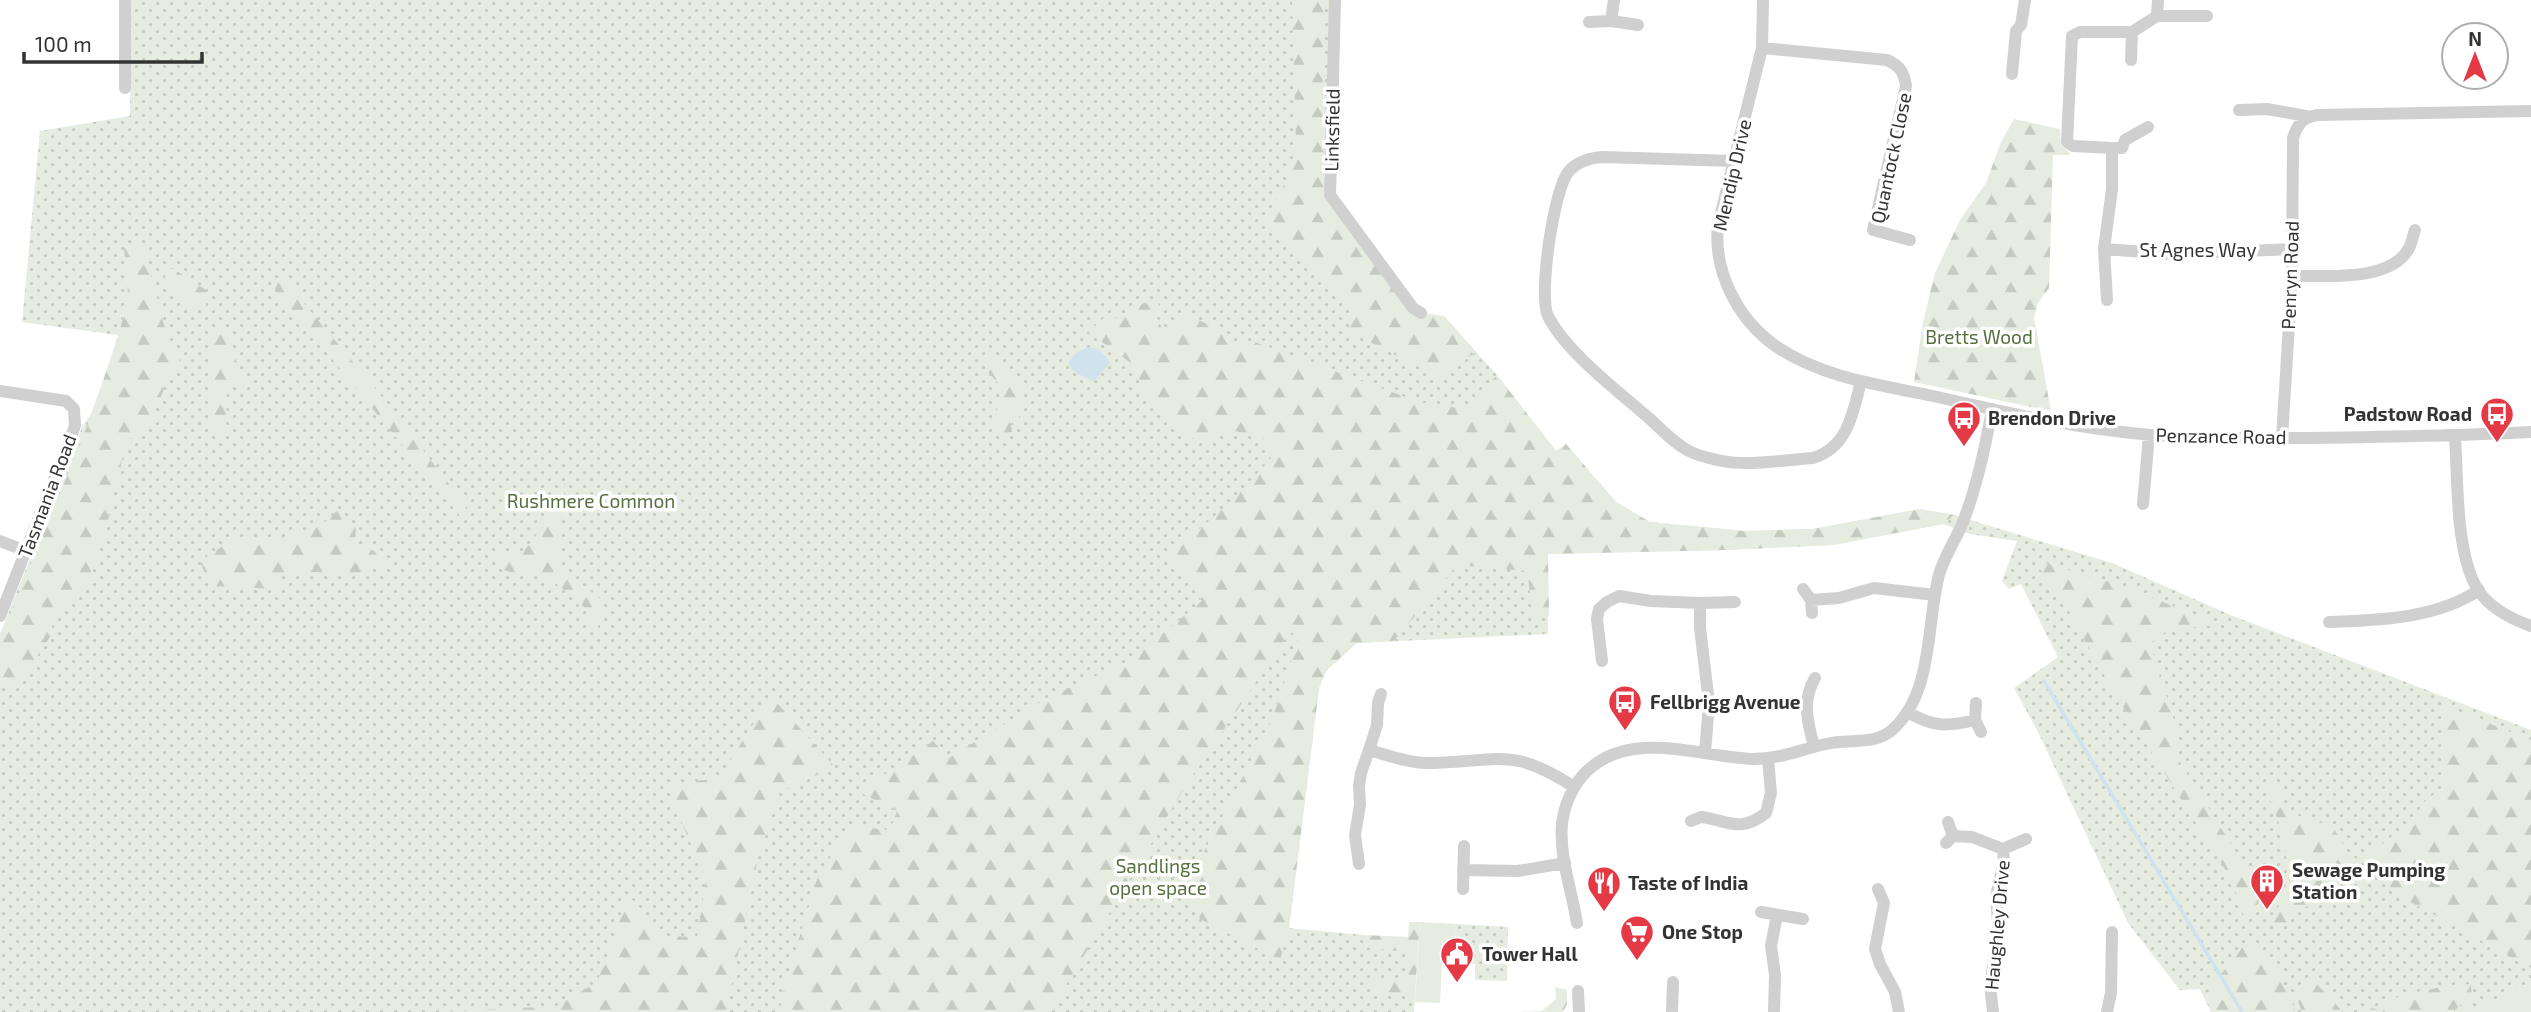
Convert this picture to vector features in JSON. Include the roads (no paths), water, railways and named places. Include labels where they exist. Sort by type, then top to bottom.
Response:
[{"type":"street","points":[[125,0],[125,88]]},
{"type":"street","name":"Linksfield","points":[[1335,0],[1330,195],[1413,308],[1421,313]]},
{"type":"street","points":[[1611,22],[1614,0]]},
{"type":"street","name":"Mendip Drive","points":[[1763,0],[1762,48],[1717,238],[1718,260],[1733,299],[1752,323],[1776,346],[1811,365],[1861,381],[1916,392]]},
{"type":"street","points":[[2012,75],[2016,31],[2021,25],[2025,0]]},
{"type":"street","points":[[2157,16],[2158,0]]},
{"type":"street","points":[[2148,127],[2125,140],[2122,148],[2073,146],[2067,142],[2072,36],[2080,32],[2132,32],[2157,16],[2207,16]]},
{"type":"street","points":[[1589,22],[1638,25]]},
{"type":"street","points":[[2131,60],[2132,32]]},
{"type":"street","name":"Quantock Close","points":[[1762,48],[1887,60],[1898,65],[1906,86],[1873,230],[1910,240]]},
{"type":"street","points":[[2239,110],[2267,109],[2306,116],[2531,111]]},
{"type":"street","name":"Penryn Road","points":[[2282,438],[2292,276],[2293,138],[2297,126],[2306,116]]},
{"type":"street","points":[[2107,300],[2104,249],[2112,189],[2112,148]]},
{"type":"street","points":[[1734,161],[1602,157],[1590,158],[1577,164],[1567,173],[1559,188],[1544,281],[1547,314],[1573,349],[1623,396],[1690,452],[1714,460],[1750,463],[1822,455],[1836,445],[1845,432],[1861,381]]},
{"type":"street","points":[[2292,276],[2360,274],[2385,268],[2399,260],[2410,248],[2415,230]]},
{"type":"street","name":"St Agnes Way","points":[[2104,249],[2171,254],[2292,249]]},
{"type":"street","name":"Tasmania Road","points":[[0,391],[66,401],[74,409],[75,426],[0,616]]},
{"type":"street","name":"Penzance Road","points":[[1916,392],[1992,409],[2149,435],[2282,438],[2455,436],[2531,432]]},
{"type":"street","points":[[1577,923],[1565,863],[1562,825],[1566,805],[1574,787],[1600,760],[1638,748],[1768,758],[1841,741],[1879,738],[1899,723],[1921,681],[1940,572],[1964,521],[1992,409]]},
{"type":"street","points":[[2143,504],[2149,435]]},
{"type":"street","points":[[2455,436],[2463,546],[2479,590],[2504,614],[2531,626]]},
{"type":"street","points":[[0,541],[26,551]]},
{"type":"street","points":[[1803,589],[1812,606],[1874,588],[1935,594]]},
{"type":"street","points":[[2329,622],[2368,621],[2428,611],[2459,602],[2479,590]]},
{"type":"street","points":[[1601,665],[1597,620],[1599,609],[1607,601],[1619,596],[1651,601],[1735,602]]},
{"type":"street","points":[[1700,603],[1700,628],[1709,703],[1704,753]]},
{"type":"street","points":[[1814,747],[1808,721],[1806,693],[1815,678]]},
{"type":"street","points":[[1359,864],[1355,835],[1360,805],[1359,786],[1377,725],[1371,711],[1381,694]]},
{"type":"street","points":[[1907,712],[1935,724],[1978,726],[1976,703]]},
{"type":"street","points":[[1369,750],[1398,759],[1431,763],[1485,758],[1525,761],[1548,770],[1574,787]]},
{"type":"street","points":[[1691,821],[1709,811],[1721,823],[1744,824],[1766,813],[1771,793],[1768,758]]},
{"type":"street","name":"Haughley Drive","points":[[1948,822],[1949,839],[1972,837],[2003,849],[2004,861],[1996,896],[1998,932],[1990,985],[1993,1012]]},
{"type":"street","points":[[2003,849],[2026,839]]},
{"type":"street","points":[[1463,889],[1464,846]]},
{"type":"street","points":[[1464,870],[1518,871],[1565,863]]},
{"type":"street","points":[[1878,889],[1890,903],[1875,949],[1895,992],[1899,1012]]},
{"type":"street","points":[[1761,912],[1803,919]]},
{"type":"street","points":[[1774,1012],[1771,946],[1777,915]]},
{"type":"street","points":[[2107,1012],[2111,993],[2112,932]]},
{"type":"street","points":[[1672,1012],[1673,982]]},
{"type":"street","points":[[1578,991],[1579,1012]]},
{"type":"water","points":[[1087,347],[1100,350],[1110,363],[1094,381],[1075,372],[1068,362],[1076,353]]},
{"type":"waterway","points":[[2044,681],[2242,1012]]},
{"type":"place","name":"Padstow Road","points":[[2497,444]]},
{"type":"place","name":"Brendon Drive","points":[[1964,448]]},
{"type":"place","name":"Fellbrigg Avenue","points":[[1625,732]]},
{"type":"place","name":"Sewage Pumping Station","points":[[2267,911]]},
{"type":"place","name":"Taste of India","points":[[1604,913]]},
{"type":"place","name":"One Stop","points":[[1637,962]]},
{"type":"place","name":"Tower Hall","points":[[1457,984]]},
{"type":"park label","name":"Bretts Wood","points":[[1979,337]]},
{"type":"park label","name":"Rushmere Common","points":[[591,501]]},
{"type":"park label","name":"Sandlings open space","points":[[1158,877]]}]
